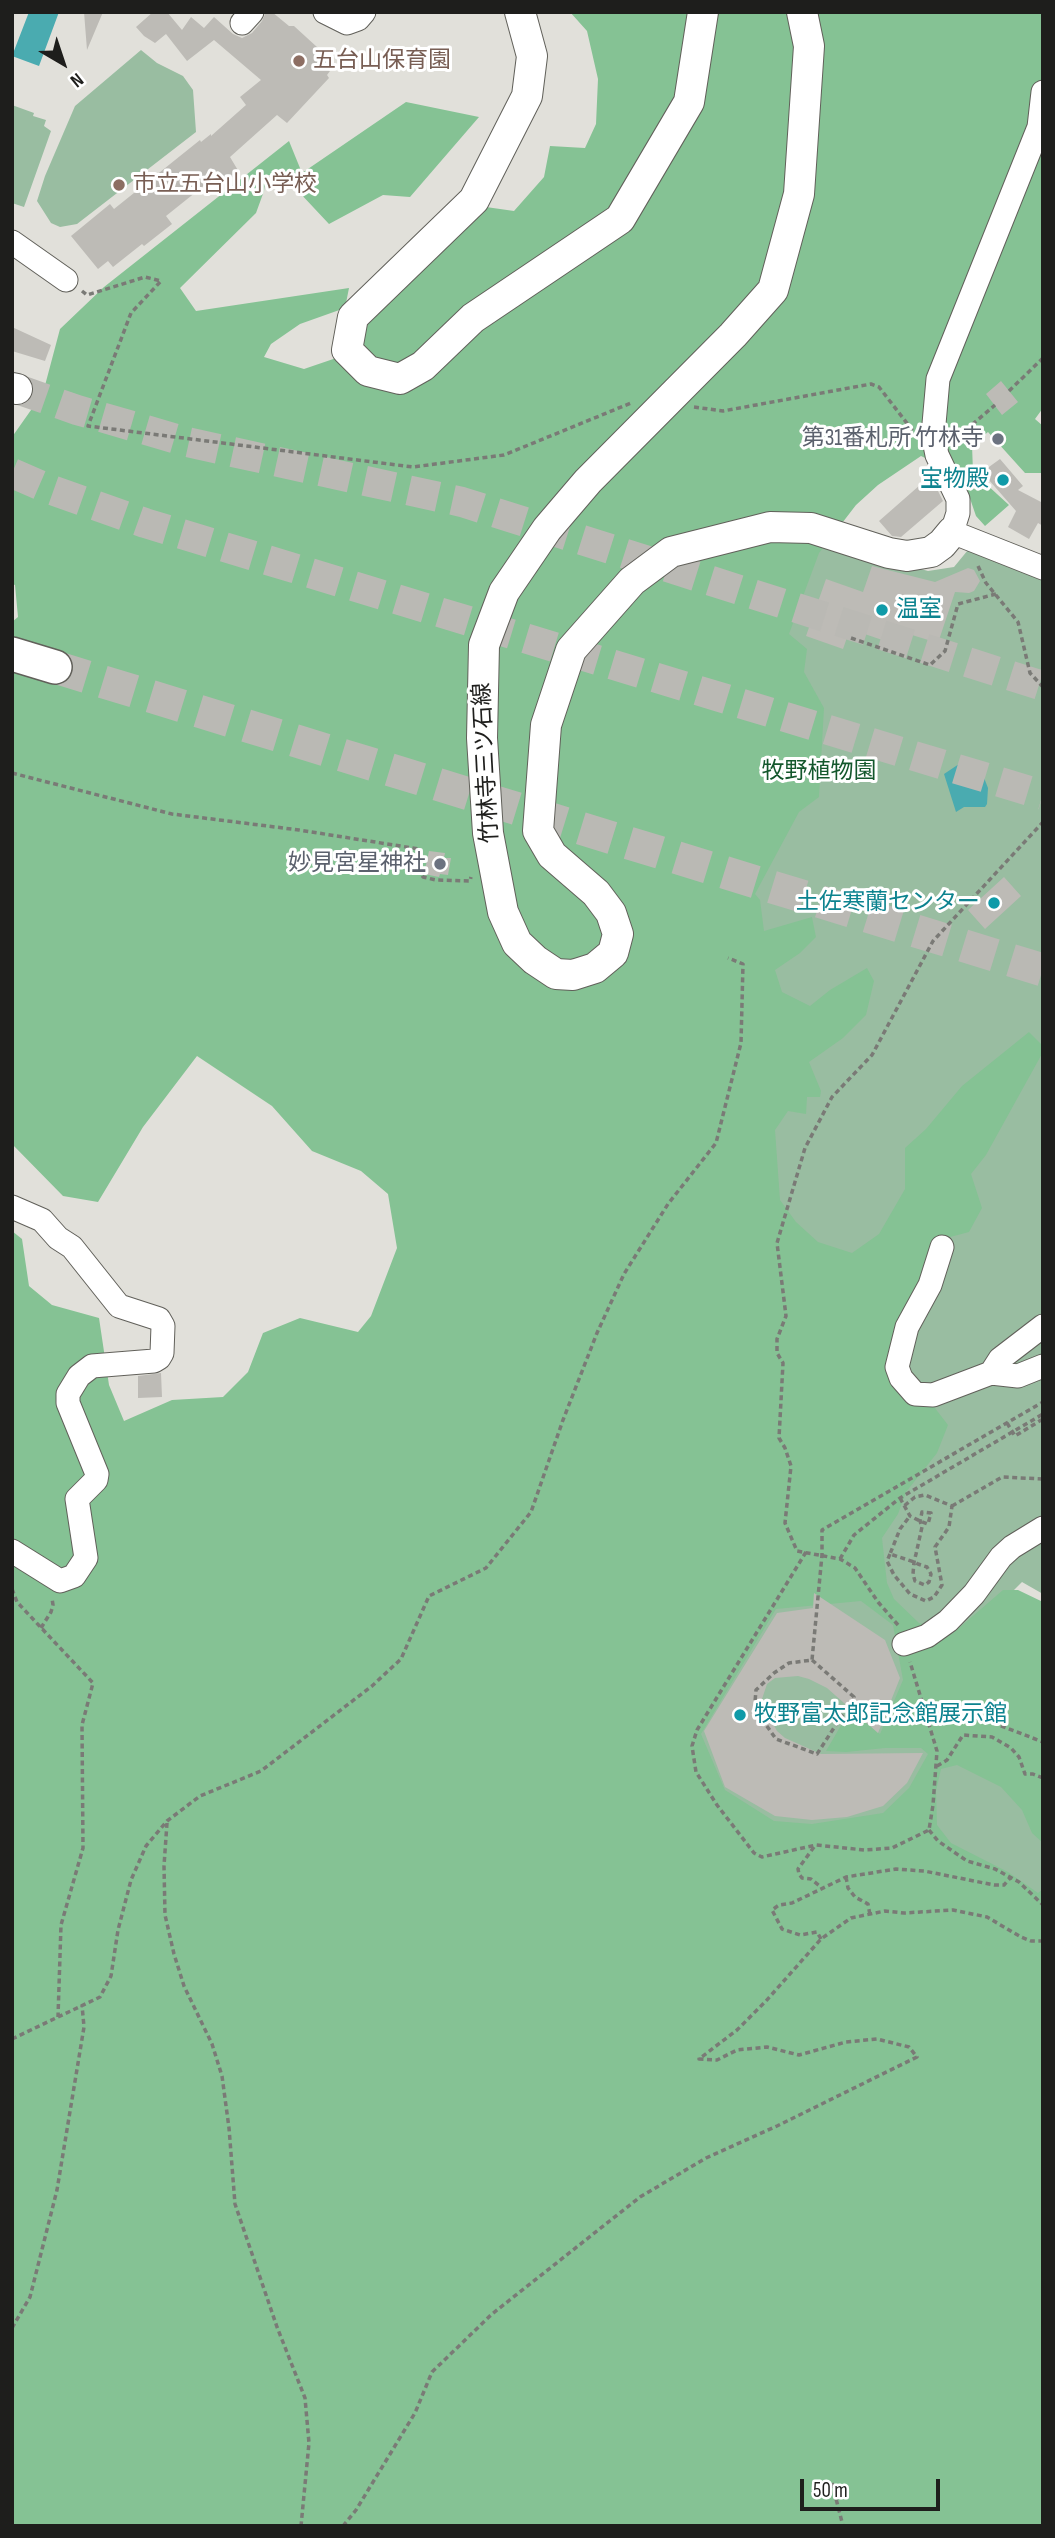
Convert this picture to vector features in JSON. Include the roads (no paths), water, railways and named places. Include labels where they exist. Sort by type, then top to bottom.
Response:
[{"type":"highway","points":[[12,654],[55,667]]},
{"type":"main road","points":[[520,12],[532,56],[527,96],[474,200],[353,317],[347,350],[368,371],[400,379],[423,366],[473,318],[620,219],[689,102],[703,12]]},
{"type":"main road","name":"竹林寺三ツ石線","points":[[802,12],[809,46],[799,194],[773,290],[733,335],[588,481],[547,529],[504,592],[484,645],[482,738],[488,833],[503,912],[517,943],[535,960],[556,974],[573,975],[595,968],[612,953],[618,934],[611,913],[596,893],[552,855],[538,831],[546,725],[571,650],[632,581],[671,552],[770,527],[811,528],[901,555],[925,554],[949,536]]},
{"type":"street","points":[[325,12],[347,23],[358,19],[365,12]]},
{"type":"street","points":[[1043,92],[1039,127],[938,379],[933,435],[937,455],[958,499],[958,513],[949,536],[1043,568]]},
{"type":"street","points":[[12,242],[65,280]]},
{"type":"street","points":[[12,1207],[42,1220],[58,1238],[72,1247],[119,1306],[159,1319],[163,1326],[162,1353],[159,1358],[154,1361],[92,1366],[79,1376],[68,1394],[68,1403],[97,1474],[96,1480],[77,1499],[86,1558],[74,1576],[60,1581],[12,1551]]},
{"type":"street","points":[[942,1247],[930,1285],[907,1327],[897,1367],[901,1378],[915,1394],[933,1395],[990,1373],[1018,1376],[1043,1366]]},
{"type":"street","points":[[990,1373],[1000,1359],[1043,1326]]},
{"type":"street","points":[[904,1644],[927,1636],[948,1621],[974,1594],[1001,1557],[1043,1528]]},
{"type":"water","points":[[29,12],[59,12],[39,66],[12,56]]},
{"type":"water","points":[[973,760],[979,765],[988,788],[987,804],[985,807],[964,807],[956,812],[944,774],[962,762]]},
{"type":"tunnel","points":[[17,389],[77,410],[187,442],[462,502],[1043,686]]},
{"type":"tunnel","points":[[12,473],[145,523],[1043,795]]},
{"type":"tunnel","points":[[55,667],[1043,970]]},
{"type":"place","name":"五台山保育園","points":[[299,61]]},
{"type":"place","name":"市立五台山小学校","points":[[119,185]]},
{"type":"place","name":"第31番札所 竹林寺","points":[[998,439]]},
{"type":"place","name":"宝物殿","points":[[1003,480]]},
{"type":"place","name":"温室","points":[[882,610]]},
{"type":"place","name":"妙見宮星神社","points":[[440,864]]},
{"type":"place","name":"土佐寒蘭センター","points":[[994,903]]},
{"type":"place","name":"牧野富太郎記念館展示館","points":[[740,1715]]},
{"type":"park label","name":"牧野植物園","points":[[819,772]]}]
